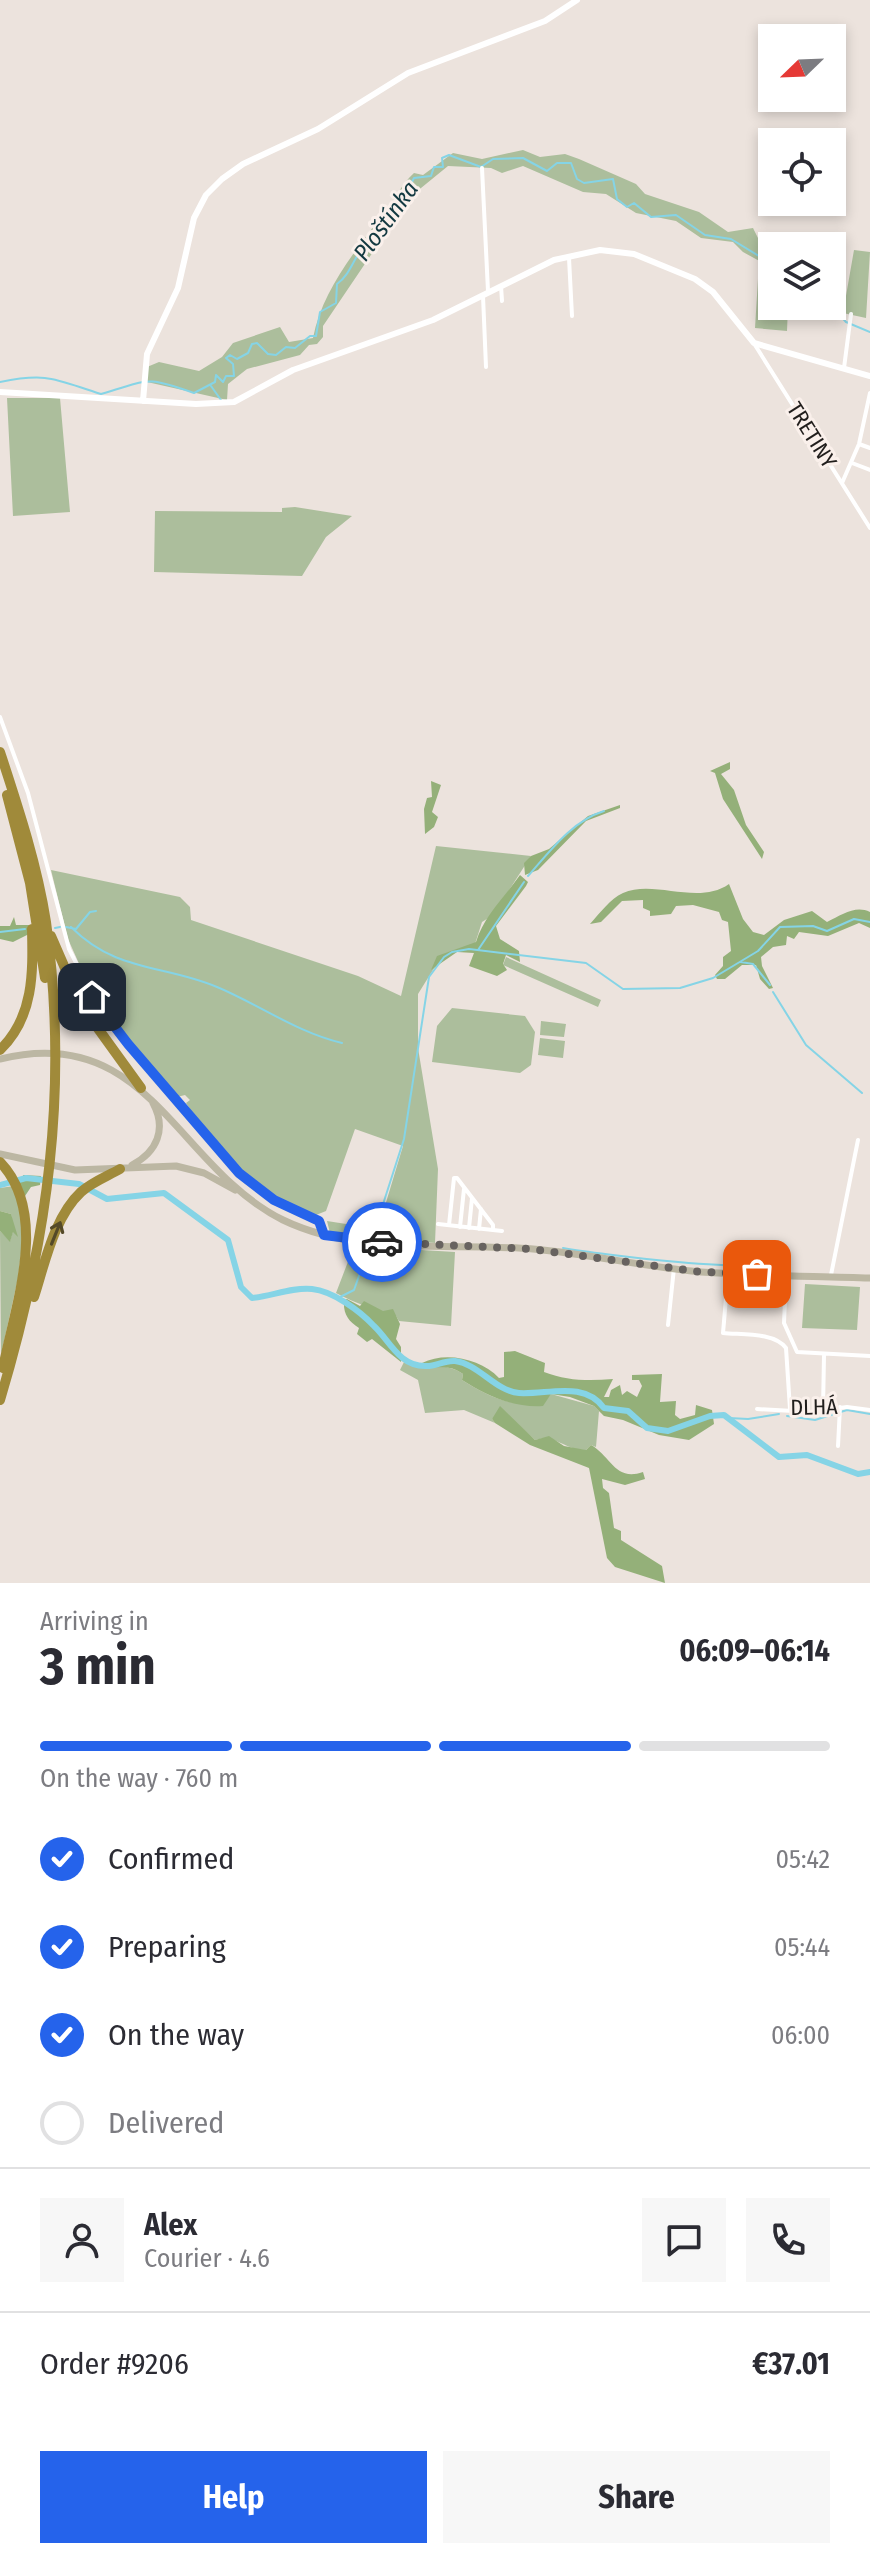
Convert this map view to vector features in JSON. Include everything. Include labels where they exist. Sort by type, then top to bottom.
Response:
[{"type":"highway","points":[[0,752],[27,838],[45,919],[56,1033],[48,1174],[20,1332]]},
{"type":"highway","points":[[0,772],[30,883],[46,981],[49,1032],[48,1174]]},
{"type":"highway","points":[[0,1050],[20,1024],[30,995],[33,950],[30,883]]},
{"type":"highway","points":[[45,919],[81,1005],[141,1088]]},
{"type":"highway","points":[[2,1373],[23,1258],[21,1196],[5,1162]]},
{"type":"highway","points":[[0,1400],[20,1332],[56,1234],[71,1203],[97,1181],[123,1168]]},
{"type":"highway","points":[[2,1373],[46,1187]]},
{"type":"main road","points":[[0,1059],[54,1054],[93,1062],[141,1088],[244,1195]]},
{"type":"main road","points":[[123,1168],[147,1155],[158,1140],[160,1121],[151,1099]]},
{"type":"main road","points":[[0,1154],[5,1162],[89,1171],[162,1165],[191,1169],[244,1195],[282,1219],[324,1235],[365,1241],[519,1248],[728,1273],[870,1278]]},
{"type":"street","points":[[143,401],[144,374],[151,342],[181,280],[194,218],[206,195],[230,171],[318,129],[408,73],[545,21],[577,0]]},
{"type":"street","points":[[482,168],[486,367]]},
{"type":"street","points":[[0,392],[205,404],[239,401],[284,374],[420,326],[501,284],[569,256],[617,251],[664,265],[709,288],[754,343],[870,376]]},
{"type":"street","points":[[569,256],[572,316]]},
{"type":"street","points":[[501,284],[502,301]]},
{"type":"street","points":[[844,368],[851,314]]},
{"type":"street","name":"TRETINY","points":[[754,343],[870,528]]},
{"type":"street","points":[[842,483],[859,444],[870,393]]},
{"type":"street","points":[[859,444],[870,448]]},
{"type":"street","points":[[852,463],[870,470]]},
{"type":"street","points":[[0,717],[31,804],[67,942],[97,1004],[239,1173],[274,1200],[319,1221],[324,1235]]},
{"type":"street","points":[[831,1276],[858,1140]]},
{"type":"street","points":[[449,1225],[454,1178],[472,1197],[493,1230]]},
{"type":"street","points":[[453,1188],[465,1189]]},
{"type":"street","points":[[460,1227],[465,1189]]},
{"type":"street","points":[[469,1228],[472,1197]]},
{"type":"street","points":[[479,1229],[481,1209]]},
{"type":"street","points":[[438,1224],[502,1231]]},
{"type":"street","points":[[668,1325],[674,1268]]},
{"type":"street","points":[[728,1273],[723,1333],[774,1339],[786,1348],[793,1347]]},
{"type":"street","points":[[786,1275],[784,1323],[793,1347],[799,1353],[870,1356]]},
{"type":"street","points":[[786,1348],[790,1409]]},
{"type":"street","points":[[823,1410],[824,1355]]},
{"type":"street","name":"DLHÁ","points":[[757,1409],[801,1412],[870,1410]]},
{"type":"street","points":[[838,1446],[840,1411]]},
{"type":"green space","points":[[523,150],[540,157],[565,154],[579,159],[636,184],[645,194],[699,212],[728,232],[753,228],[758,238],[758,260],[733,242],[701,238],[676,221],[636,213],[606,194],[583,192],[523,166],[502,173],[491,168],[448,166],[410,197],[323,326],[323,337],[317,344],[309,345],[300,355],[247,369],[228,384],[227,400],[147,382],[147,367],[159,362],[199,371],[222,357],[233,343],[280,327],[289,342],[313,338],[324,304],[341,272],[414,173],[423,175],[453,153],[482,159]]},
{"type":"green space","points":[[854,250],[870,252],[866,318],[846,314]]},
{"type":"green space","points":[[758,279],[758,320],[787,320],[787,331],[755,328]]},
{"type":"green space","points":[[7,398],[60,398],[70,512],[13,516]]},
{"type":"green space","points":[[295,507],[352,516],[326,537],[302,576],[154,572],[155,511],[282,512],[282,508]]},
{"type":"green space","points":[[730,762],[730,769],[721,774],[734,790],[746,825],[764,852],[762,859],[723,799],[715,773],[710,771]]},
{"type":"green space","points":[[431,781],[441,785],[432,812],[438,817],[434,827],[425,834],[424,809],[427,798],[432,797]]},
{"type":"green space","points":[[620,805],[620,808],[586,821],[538,870],[525,875],[524,863],[531,856],[549,849],[588,816]]},
{"type":"green space","points":[[436,846],[531,856],[493,915],[482,922],[475,944],[441,957],[418,994],[418,1048],[438,1169],[435,1243],[330,1233],[327,1221],[378,1229],[403,1146],[355,1129],[326,1211],[316,1215],[276,1197],[258,1184],[226,1155],[186,1103],[190,1100],[185,1095],[177,1097],[101,1006],[68,939],[51,870],[180,897],[190,907],[191,920],[358,976],[401,996]]},
{"type":"green space","points":[[520,875],[528,882],[496,926],[500,939],[519,951],[520,962],[506,955],[503,964],[507,970],[497,976],[469,966],[474,953],[457,952],[431,970],[437,956],[476,942],[489,915]]},
{"type":"green space","points":[[729,884],[743,919],[753,932],[764,935],[784,920],[812,911],[827,922],[848,912],[864,910],[870,912],[870,928],[859,923],[828,936],[799,932],[794,939],[787,936],[786,945],[773,947],[761,957],[773,988],[769,989],[760,979],[756,965],[742,965],[725,979],[717,979],[715,975],[723,966],[723,957],[731,951],[728,922],[722,920],[719,912],[693,905],[676,906],[671,914],[650,916],[650,911],[643,908],[643,900],[622,901],[601,922],[590,924],[618,896],[635,889],[704,893]]},
{"type":"green space","points":[[14,917],[16,925],[30,925],[31,933],[13,942],[0,939],[0,926],[10,926]]},
{"type":"green space","points":[[506,957],[601,1000],[598,1007],[503,965]]},
{"type":"green space","points":[[452,1008],[525,1016],[535,1032],[531,1065],[520,1073],[432,1062],[437,1026]]},
{"type":"green space","points":[[541,1021],[566,1024],[564,1037],[540,1035]]},
{"type":"green space","points":[[540,1038],[565,1041],[563,1058],[538,1055]]},
{"type":"green space","points":[[23,1175],[41,1176],[40,1185],[31,1187],[25,1196],[18,1181],[24,1179]]},
{"type":"green space","points":[[14,1186],[24,1228],[18,1278],[1,1355],[0,1231],[10,1241],[13,1231],[11,1214],[0,1211],[0,1188]]},
{"type":"green space","points":[[0,1211],[11,1214],[18,1237],[13,1232],[10,1242],[0,1231]]},
{"type":"green space","points":[[354,1246],[455,1252],[451,1326],[399,1321],[396,1316],[336,1293]]},
{"type":"green space","points":[[805,1284],[860,1287],[857,1330],[802,1328]]},
{"type":"green space","points":[[344,1300],[360,1306],[364,1301],[383,1311],[393,1309],[400,1324],[396,1339],[401,1347],[401,1362],[372,1339],[367,1342],[357,1334],[359,1328],[345,1313]]},
{"type":"green space","points":[[515,1351],[545,1363],[544,1372],[553,1375],[578,1380],[613,1379],[604,1397],[609,1397],[611,1390],[620,1385],[622,1395],[627,1391],[637,1397],[642,1386],[639,1380],[632,1380],[632,1375],[662,1374],[660,1402],[676,1401],[675,1415],[680,1419],[695,1415],[696,1405],[712,1410],[714,1424],[689,1440],[659,1435],[623,1420],[604,1416],[594,1406],[570,1397],[551,1394],[543,1406],[511,1403],[471,1386],[462,1380],[463,1374],[458,1371],[444,1367],[424,1368],[422,1363],[431,1359],[463,1359],[483,1366],[499,1378],[504,1377],[504,1352]]},
{"type":"green space","points":[[404,1362],[456,1370],[463,1374],[462,1380],[472,1386],[512,1402],[545,1401],[551,1394],[594,1406],[599,1411],[596,1447],[591,1445],[586,1450],[579,1450],[549,1439],[535,1440],[503,1411],[492,1419],[495,1423],[464,1410],[425,1413],[418,1380],[400,1370]]},
{"type":"green space","points":[[500,1406],[535,1440],[549,1436],[564,1446],[586,1450],[591,1445],[620,1471],[626,1474],[643,1472],[645,1479],[625,1485],[602,1479],[603,1488],[609,1493],[614,1528],[621,1531],[621,1540],[662,1566],[665,1583],[615,1567],[607,1558],[589,1468],[530,1445],[495,1423],[492,1419]]},
{"type":"waterway","name":"Ploštínka","points":[[0,382],[42,378],[101,394],[139,383],[156,382],[194,393],[215,382],[216,375],[223,382],[226,376],[234,376],[233,364],[226,358],[230,355],[237,359],[248,353],[252,344],[257,343],[268,354],[276,355],[286,347],[295,348],[310,336],[316,336],[320,312],[336,303],[337,284],[362,248],[373,239],[370,234],[399,211],[394,206],[401,203],[414,178],[431,176],[434,167],[443,167],[442,158],[449,155],[481,167],[493,159],[523,158],[547,171],[557,163],[571,163],[577,179],[584,183],[613,179],[617,199],[627,207],[634,203],[651,217],[676,215],[705,235],[731,239],[758,255]]},
{"type":"waterway","name":"Ploštínka","points":[[844,320],[870,332]]},
{"type":"waterway","points":[[211,386],[221,400]]},
{"type":"waterway","points":[[528,876],[572,829],[604,811]]},
{"type":"waterway","points":[[478,950],[524,882]]},
{"type":"waterway","points":[[66,927],[76,929],[90,912],[96,911]]},
{"type":"waterway","points":[[376,1226],[404,1139],[429,977],[444,957],[452,952],[469,949],[586,963],[623,989],[680,988],[713,978],[758,951],[780,927],[813,926],[827,931],[854,919],[870,922]]},
{"type":"waterway","points":[[55,928],[60,927]]},
{"type":"waterway","points":[[71,927],[106,953],[217,987],[294,1025],[342,1043]]},
{"type":"waterway","points":[[0,932],[25,929]]},
{"type":"waterway","points":[[741,962],[753,964],[770,985]]},
{"type":"waterway","points":[[773,992],[806,1045],[862,1093]]},
{"type":"waterway","points":[[0,1185],[26,1178],[79,1184],[107,1199],[164,1193],[228,1240],[241,1287],[252,1298],[304,1289],[329,1294],[361,1314],[408,1362],[425,1366],[451,1361],[464,1363],[502,1388],[519,1393],[576,1391],[596,1399],[604,1408],[628,1411],[647,1428],[668,1431],[710,1416],[724,1415],[779,1457],[807,1455],[858,1474],[870,1472]]},
{"type":"waterway","points":[[563,1248],[714,1265],[770,1265],[785,1261]]},
{"type":"waterway","points":[[338,1298],[354,1290],[365,1259]]},
{"type":"waterway","points":[[787,1416],[815,1420],[847,1410],[870,1414]]},
{"type":"waterway","points":[[729,1418],[748,1419],[779,1414]]},
{"type":"way so far","points":[[382,1242],[531,1249],[701,1272],[757,1274]]},
{"type":"route","points":[[92,997],[106,1018],[246,1180],[281,1204],[319,1221],[324,1235],[382,1242]]}]
